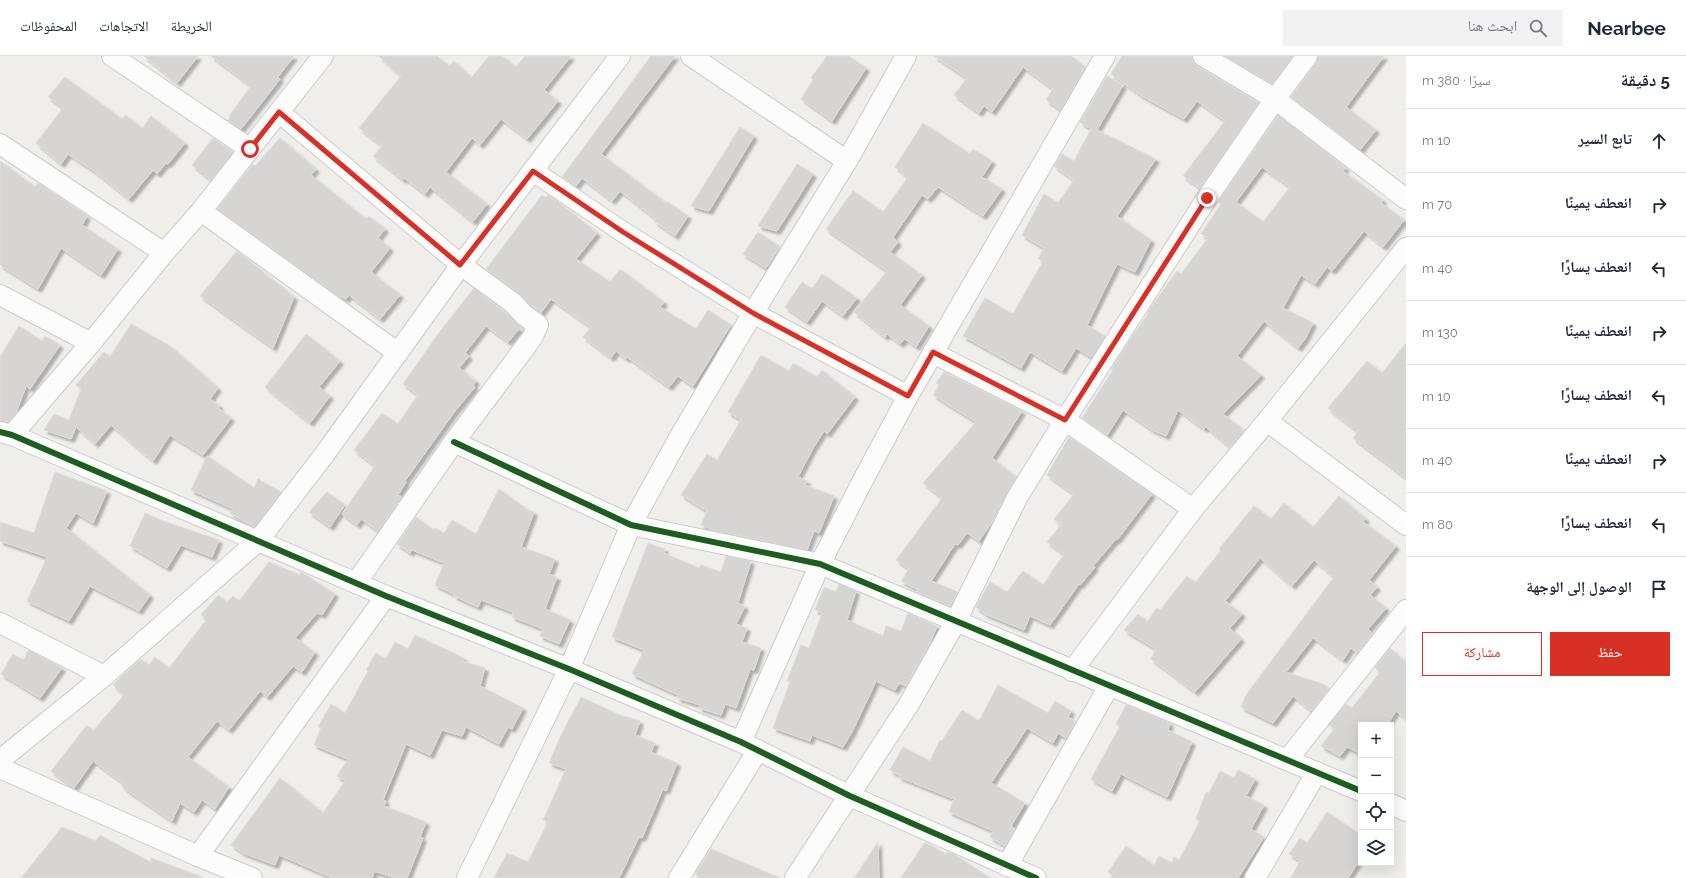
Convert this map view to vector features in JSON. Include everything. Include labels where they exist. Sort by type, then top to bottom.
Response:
[{"type":"street","points":[[112,56],[250,149]]},
{"type":"street","points":[[323,56],[201,211],[164,253],[91,343],[6,434],[386,596],[569,669],[750,746],[850,796],[1036,878]]},
{"type":"street","points":[[0,760],[104,676],[258,542],[324,455],[460,265],[620,56]]},
{"type":"street","points":[[691,56],[847,161]]},
{"type":"street","points":[[467,878],[569,669],[631,525],[680,436],[753,313],[847,161],[906,56]]},
{"type":"street","points":[[679,878],[750,746],[820,564],[908,396],[1105,56]]},
{"type":"street","points":[[1203,56],[1275,98],[1406,199]]},
{"type":"street","points":[[795,878],[909,704],[956,621],[1018,496],[1065,420],[1199,211],[1275,98],[1307,56]]},
{"type":"street","points":[[279,112],[460,265],[513,303],[524,315],[538,325],[532,338],[454,442],[356,583]]},
{"type":"street","points":[[0,144],[164,253]]},
{"type":"street","points":[[533,171],[623,232],[753,313],[908,396]]},
{"type":"street","points":[[201,211],[398,353]]},
{"type":"street","points":[[1072,671],[1193,509],[1267,421],[1406,248]]},
{"type":"street","points":[[0,295],[91,343]]},
{"type":"street","points":[[933,352],[1065,420],[1193,509]]},
{"type":"street","points":[[1267,421],[1406,525]]},
{"type":"street","points":[[454,442],[631,525],[820,564],[1072,671],[1288,759],[1358,790]]},
{"type":"street","points":[[198,856],[386,596]]},
{"type":"street","points":[[1288,759],[1406,610]]},
{"type":"street","points":[[0,622],[104,676]]},
{"type":"street","points":[[1007,866],[1109,686]]},
{"type":"street","points":[[0,768],[198,856],[252,878]]},
{"type":"street","points":[[1255,878],[1317,772]]},
{"type":"street","points":[[1394,805],[1406,811]]},
{"type":"building","points":[[144,56],[198,56],[177,83]]},
{"type":"building","points":[[211,56],[294,56],[278,77],[280,79],[241,129],[228,120],[230,117],[229,116],[251,86]]},
{"type":"building","points":[[379,56],[437,56],[449,66],[454,61],[471,78],[489,56],[502,56],[516,67],[525,56],[571,56],[544,90],[558,101],[527,139],[501,119],[480,145],[472,138],[446,172],[487,204],[473,222],[430,187],[425,194],[404,178],[403,180],[373,156],[382,146],[359,128],[401,76]]},
{"type":"building","points":[[651,56],[675,56],[601,154],[666,203],[668,202],[688,216],[675,236],[654,221],[656,219],[620,191],[612,201],[582,178],[576,186],[562,177]]},
{"type":"building","points":[[827,56],[849,56],[866,68],[832,121],[801,99],[813,80],[811,78]]},
{"type":"building","points":[[934,56],[1071,56],[1085,67],[1061,110],[1046,100],[1053,89],[1023,67],[992,112],[984,106],[979,113],[954,95],[967,78]]},
{"type":"building","points":[[1122,56],[1192,56],[1193,62],[1197,66],[1259,103],[1200,188],[1183,176],[1225,121],[1197,101],[1184,119],[1142,96],[1111,74]]},
{"type":"building","points":[[1225,56],[1293,56],[1272,84]]},
{"type":"building","points":[[1318,56],[1384,56],[1346,107],[1376,130],[1360,150],[1291,97],[1316,63]]},
{"type":"building","points":[[1107,76],[1123,85],[1097,130],[1156,159],[1117,216],[1151,240],[1135,272],[1117,264],[1087,325],[1105,336],[1091,357],[1076,348],[1062,371],[1030,352],[1021,368],[963,336],[985,298],[1013,314],[1043,261],[1038,259],[1044,248],[1022,235],[1044,194],[1058,203],[1074,180],[1054,166],[1062,154],[1074,161],[1091,129],[1080,122]]},
{"type":"building","points":[[65,77],[122,119],[126,115],[142,129],[151,116],[185,143],[168,164],[166,163],[157,174],[153,170],[129,199],[94,171],[68,154],[61,164],[36,143],[63,108],[48,97]]},
{"type":"building","points":[[1278,115],[1346,168],[1343,171],[1383,200],[1381,203],[1404,220],[1383,247],[1364,231],[1332,271],[1327,267],[1315,284],[1301,275],[1283,308],[1313,323],[1305,339],[1298,348],[1264,321],[1237,356],[1261,375],[1223,414],[1244,430],[1230,447],[1206,427],[1204,429],[1178,410],[1166,436],[1152,430],[1123,410],[1107,435],[1082,418],[1113,370],[1111,369],[1156,300],[1177,271],[1181,274],[1208,238],[1201,234],[1221,204],[1218,202]],"holes":[[[1262,167],[1290,187],[1263,222],[1236,202]]]},
{"type":"building","points":[[923,123],[970,154],[973,149],[992,161],[982,177],[1002,189],[983,216],[938,187],[928,199],[922,195],[893,237],[898,242],[890,252],[922,275],[900,305],[929,326],[916,347],[905,339],[900,344],[887,334],[885,337],[854,312],[887,271],[826,229],[853,191],[883,212],[908,177],[895,167]]},
{"type":"building","points":[[740,127],[754,136],[709,211],[691,206]]},
{"type":"building","points":[[213,138],[233,152],[211,180],[192,165]]},
{"type":"building","points":[[280,138],[316,169],[311,175],[366,219],[369,216],[385,229],[378,238],[390,248],[371,272],[400,295],[380,319],[349,295],[346,299],[337,295],[217,209],[253,164],[255,166]]},
{"type":"building","points":[[0,161],[35,187],[38,183],[87,216],[82,225],[118,249],[101,275],[61,248],[38,289],[0,265]]},
{"type":"building","points":[[797,164],[813,174],[777,231],[758,226]]},
{"type":"building","points":[[542,195],[546,198],[548,195],[597,233],[576,259],[610,282],[620,269],[664,302],[660,307],[696,329],[708,310],[731,325],[693,386],[678,376],[669,387],[627,357],[626,359],[616,351],[611,358],[583,337],[591,327],[551,299],[541,313],[520,294],[486,269]]},
{"type":"building","points":[[758,232],[780,247],[766,268],[743,254]]},
{"type":"building","points":[[237,251],[294,297],[273,348],[200,296]]},
{"type":"building","points":[[822,274],[857,298],[843,316],[822,301],[807,322],[785,307],[802,282],[812,289]]},
{"type":"building","points":[[474,288],[524,329],[522,331],[519,329],[508,342],[486,326],[465,353],[469,356],[459,368],[476,381],[473,385],[475,387],[455,411],[405,481],[406,482],[398,495],[402,497],[378,531],[361,519],[357,525],[342,514],[375,466],[354,450],[382,413],[398,424],[418,395],[403,384],[438,334]]},
{"type":"building","points":[[131,324],[170,346],[218,388],[210,399],[220,406],[218,408],[231,418],[203,455],[170,435],[153,461],[111,425],[95,444],[76,427],[71,439],[44,430],[54,414],[69,420],[81,389],[76,385],[104,352],[110,357]]},
{"type":"building","points":[[19,326],[42,341],[45,336],[60,345],[30,389],[26,386],[16,413],[8,422],[0,421],[0,357]]},
{"type":"building","points":[[306,334],[340,361],[319,387],[330,396],[310,423],[265,387]]},
{"type":"building","points":[[1406,343],[1406,478],[1353,438],[1358,432],[1328,408],[1367,361],[1382,373]]},
{"type":"building","points":[[761,355],[789,371],[793,363],[817,377],[822,370],[855,397],[827,434],[824,431],[813,448],[798,477],[807,481],[805,485],[834,496],[819,533],[814,531],[807,550],[713,530],[701,525],[707,511],[681,495],[707,454],[717,460],[741,420],[728,412]]},
{"type":"building","points":[[944,372],[1022,411],[992,458],[1016,477],[993,521],[979,541],[967,533],[958,545],[955,544],[931,581],[958,592],[950,606],[917,592],[918,590],[901,581],[909,569],[896,560],[942,498],[923,483],[976,422],[933,395],[939,385],[936,383]]},
{"type":"building","points":[[1069,437],[1152,494],[1117,540],[1116,539],[1093,566],[1095,567],[1080,585],[1079,584],[1050,625],[1030,616],[1024,630],[985,614],[976,607],[990,582],[1007,592],[1023,571],[1043,585],[1064,554],[1047,542],[1061,525],[1054,519],[1074,494],[1047,475]]},
{"type":"building","points":[[207,456],[254,488],[258,479],[281,492],[254,527],[230,513],[233,509],[191,490]]},
{"type":"building","points":[[55,472],[107,491],[93,523],[76,513],[66,528],[150,595],[139,611],[90,586],[69,621],[27,601],[47,557],[0,541],[0,522],[34,533]]},
{"type":"building","points":[[499,489],[524,508],[534,512],[521,547],[555,559],[549,574],[557,577],[545,609],[570,620],[559,644],[540,636],[543,629],[512,617],[513,612],[481,600],[478,607],[435,585],[444,563],[412,550],[410,553],[397,544],[416,517],[433,530],[435,528],[444,533],[452,520],[476,534]]},
{"type":"building","points":[[327,492],[345,505],[330,527],[309,512]]},
{"type":"building","points":[[1339,496],[1366,519],[1363,522],[1396,546],[1369,580],[1377,587],[1370,595],[1386,608],[1368,629],[1373,634],[1357,653],[1351,648],[1343,660],[1313,638],[1286,672],[1323,684],[1329,689],[1311,711],[1293,696],[1273,723],[1241,707],[1246,695],[1334,577],[1314,560],[1292,586],[1260,558],[1225,601],[1242,614],[1230,628],[1241,639],[1195,692],[1151,659],[1156,649],[1124,630],[1138,614],[1147,622],[1157,608],[1160,610],[1187,576],[1195,583],[1221,550],[1219,549],[1254,506],[1271,519],[1284,503],[1313,527]]},
{"type":"building","points":[[145,513],[163,521],[219,540],[212,557],[181,545],[167,568],[130,546]]},
{"type":"building","points":[[648,543],[665,549],[664,553],[699,568],[701,565],[721,572],[726,556],[751,561],[738,603],[745,606],[736,624],[747,628],[742,642],[761,648],[754,670],[750,669],[736,708],[725,704],[721,715],[699,708],[700,705],[677,698],[678,695],[632,674],[644,650],[612,637]]},
{"type":"building","points":[[269,562],[300,575],[301,572],[335,594],[322,615],[317,613],[295,638],[315,652],[302,672],[293,666],[267,697],[260,691],[229,730],[217,721],[188,757],[229,787],[215,809],[202,800],[194,812],[180,803],[172,821],[125,789],[121,785],[123,783],[93,761],[74,788],[51,771],[87,725],[93,731],[124,695],[113,685],[122,676],[141,659],[149,665],[155,657],[169,668],[207,619],[201,615],[218,595],[227,602],[233,596],[239,601]]},
{"type":"building","points":[[839,584],[856,591],[847,620],[883,636],[886,626],[901,631],[908,613],[937,626],[929,645],[906,686],[899,683],[895,690],[876,681],[852,732],[843,747],[812,735],[810,741],[773,728],[790,682],[787,681],[801,645],[809,648],[822,613],[815,610],[824,587],[836,592]]},
{"type":"building","points":[[415,635],[464,658],[462,661],[485,668],[480,686],[523,708],[512,729],[508,727],[499,744],[466,727],[462,736],[442,730],[430,755],[406,744],[383,800],[386,801],[384,806],[426,822],[420,837],[423,838],[407,878],[395,878],[374,872],[372,878],[333,878],[279,855],[275,865],[243,853],[231,845],[280,778],[323,813],[345,781],[337,776],[348,759],[314,745],[321,728],[318,727],[331,704],[345,713],[376,653],[386,659],[395,642],[408,649]]},
{"type":"building","points":[[1390,648],[1406,662],[1406,719],[1396,711],[1389,722],[1358,722],[1358,752],[1347,747],[1340,756],[1321,746],[1334,729],[1329,725],[1346,704],[1352,708],[1380,672],[1375,668]]},
{"type":"building","points":[[29,650],[62,668],[40,698],[1,674],[13,654],[23,660]]},
{"type":"building","points":[[998,685],[1048,713],[1055,701],[1071,711],[1068,717],[1076,722],[1066,738],[1058,733],[1053,743],[1027,728],[991,783],[1025,803],[1011,826],[1015,829],[1005,846],[990,837],[993,831],[949,812],[954,799],[899,777],[900,776],[890,770],[903,747],[930,761],[940,740],[942,741],[962,710],[979,721]]},
{"type":"building","points":[[581,697],[624,717],[640,721],[635,735],[655,743],[651,752],[677,763],[666,791],[663,789],[642,838],[639,837],[619,878],[494,878],[507,853],[528,862],[548,822],[543,820],[566,769],[549,763],[561,735]]},
{"type":"building","points":[[1126,705],[1170,723],[1168,730],[1192,742],[1167,797],[1121,774],[1112,791],[1091,779],[1120,726],[1116,724]]},
{"type":"building","points":[[1238,770],[1255,779],[1246,796],[1264,805],[1251,829],[1264,837],[1238,878],[1117,878],[1108,872],[1126,846],[1154,865],[1159,856],[1172,863],[1174,857],[1179,860],[1200,821],[1196,819],[1206,792],[1209,793],[1220,771],[1234,778]]},
{"type":"building","points":[[1327,812],[1358,833],[1358,863],[1348,878],[1291,878],[1300,861],[1289,854],[1300,838],[1307,843]]},
{"type":"building","points":[[62,827],[96,841],[100,835],[150,862],[151,858],[200,876],[199,878],[21,878]]},
{"type":"building","points":[[878,842],[879,878],[854,878]]},
{"type":"building","points":[[925,842],[946,854],[947,852],[952,853],[990,878],[901,878]]},
{"type":"building","points":[[711,849],[780,878],[701,878],[695,874]]},
{"type":"cycle path","points":[[0,432],[12,435],[386,596],[569,669],[741,742],[850,796],[1036,878]]},
{"type":"cycle path","points":[[454,442],[631,525],[820,564],[1358,790]]},
{"type":"route","points":[[250,149],[279,112],[460,265],[533,171],[623,232],[753,313],[908,396],[933,352],[1065,420],[1207,198]]}]
